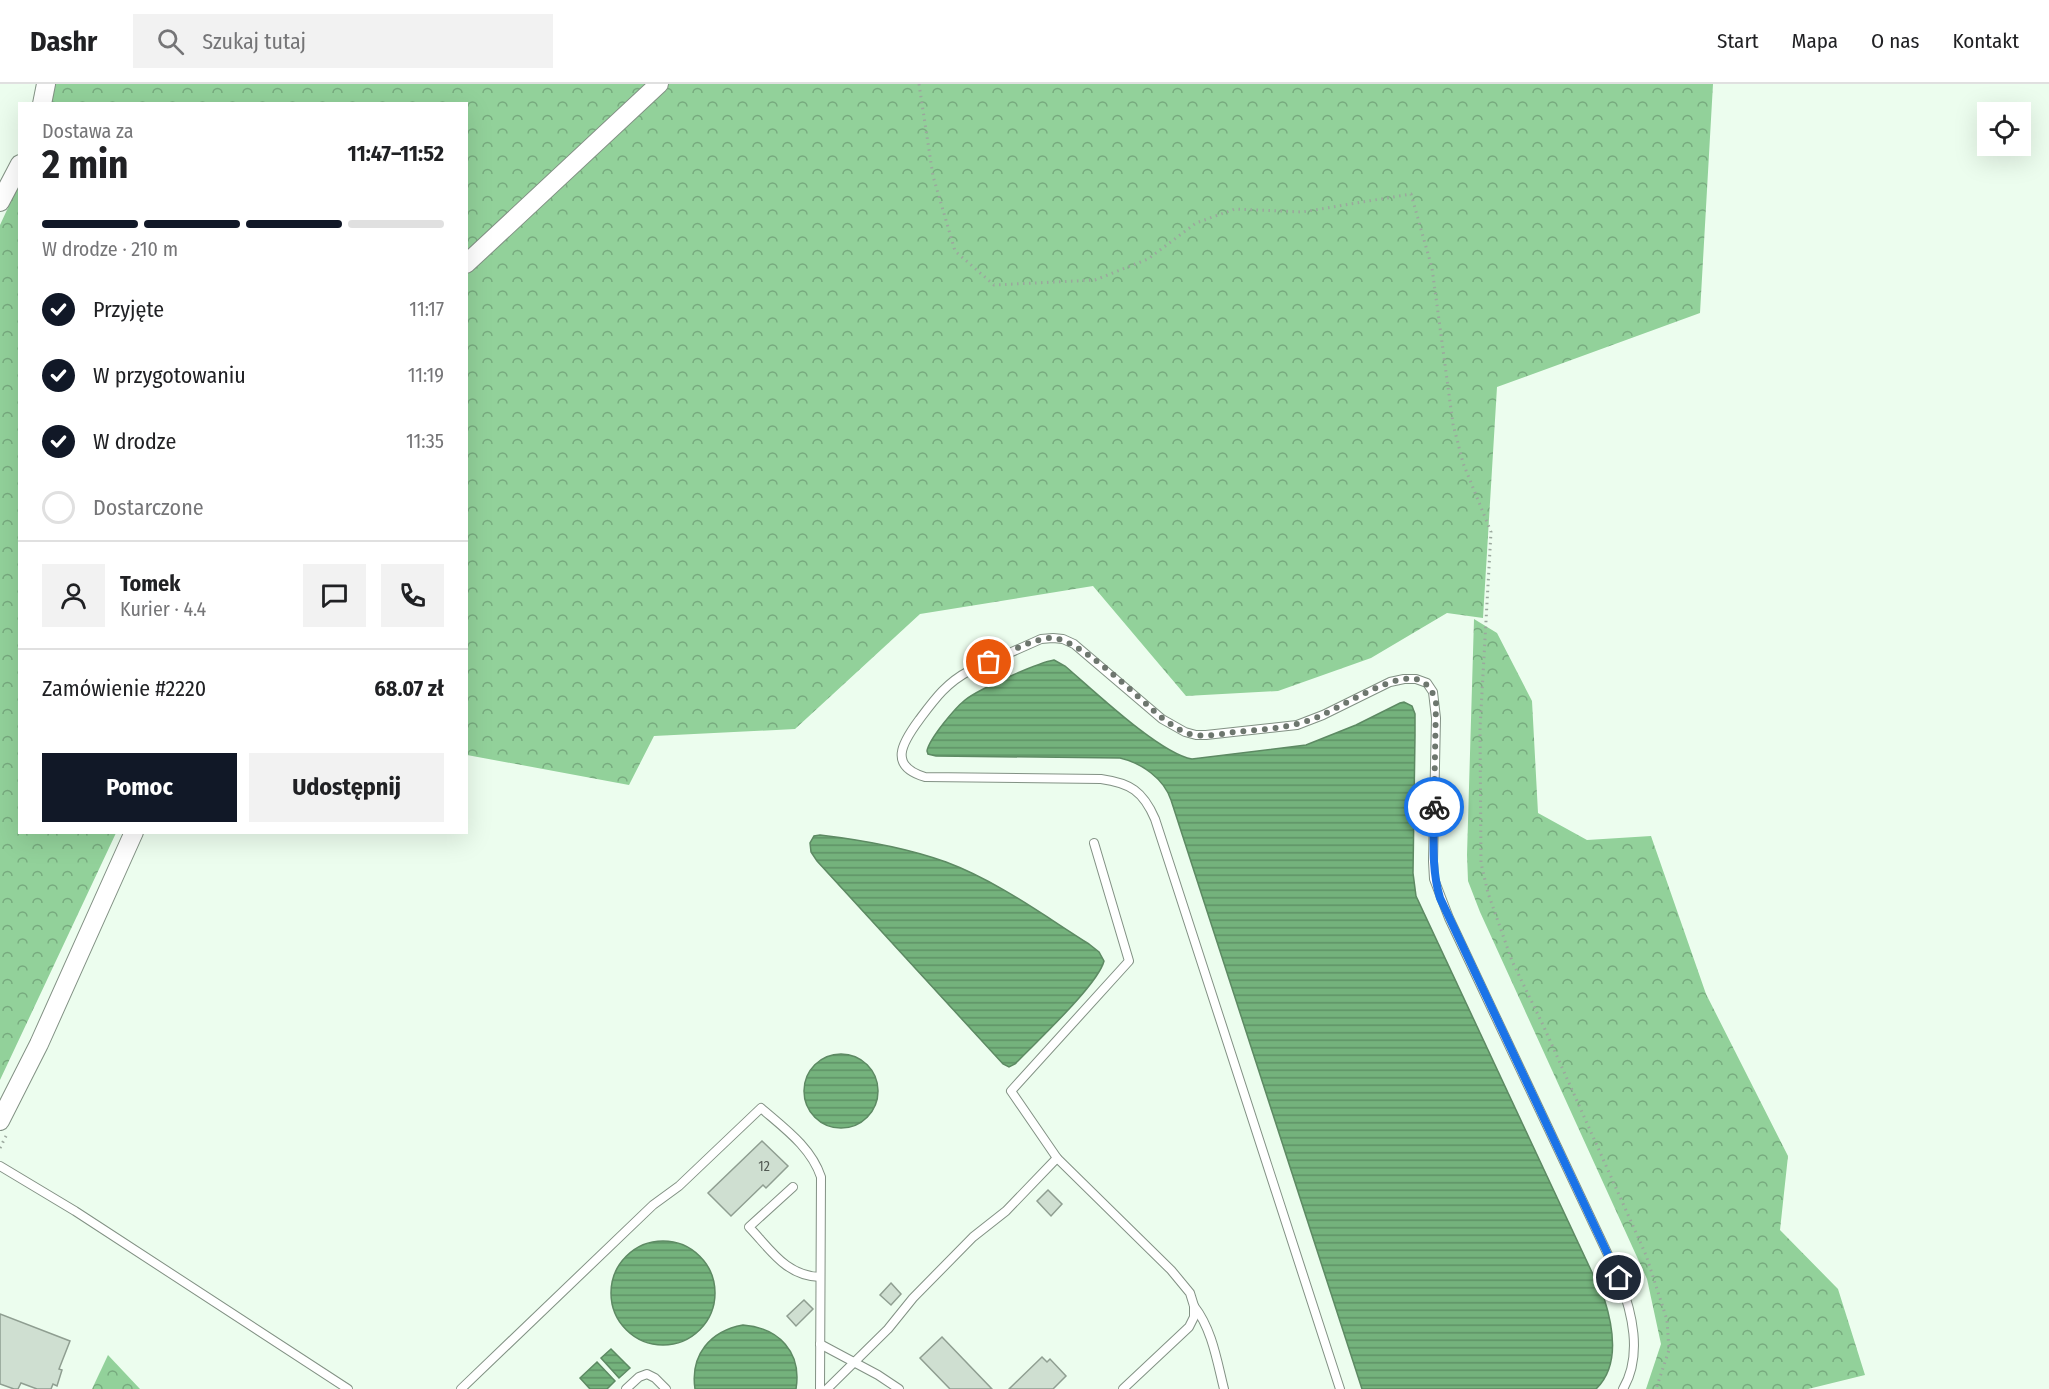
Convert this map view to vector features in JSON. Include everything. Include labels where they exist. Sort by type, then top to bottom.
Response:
[{"type":"street","points":[[42,102],[46,84]]},
{"type":"street","points":[[468,262],[659,84]]},
{"type":"street","points":[[0,202],[18,168]]},
{"type":"street","points":[[0,1121],[35,1052],[133,834]]},
{"type":"lane","points":[[1340,1389],[1155,819],[1143,797],[1124,783],[1101,778],[925,777],[914,774],[905,766],[901,756],[902,746],[907,736],[939,693],[952,681],[969,671],[1041,639],[1063,639],[1086,653],[1174,727],[1185,732],[1206,735],[1297,725],[1323,715],[1390,682],[1416,678],[1427,683],[1433,692],[1436,717],[1434,879],[1449,918],[1619,1278],[1626,1298],[1634,1341],[1633,1363],[1623,1389]]},
{"type":"lane","points":[[1094,843],[1130,961],[1011,1091],[1057,1158],[1171,1270],[1190,1293],[1194,1306],[1194,1317],[1189,1327],[1123,1389]]},
{"type":"lane","points":[[461,1389],[653,1205],[679,1186],[761,1108],[804,1147],[817,1167],[822,1187],[820,1389]]},
{"type":"lane","points":[[827,1389],[973,1237],[1006,1211],[1057,1158]]},
{"type":"lane","points":[[0,1166],[66,1206],[348,1389]]},
{"type":"lane","points":[[793,1187],[749,1227],[794,1272],[820,1277]]},
{"type":"lane","points":[[1194,1306],[1200,1313],[1210,1337],[1224,1389]]},
{"type":"lane","points":[[820,1344],[899,1389]]},
{"type":"lane","points":[[626,1389],[639,1377],[647,1374],[655,1378],[666,1389]]},
{"type":"path","points":[[919,84],[933,176],[955,251],[994,285],[1095,280],[1148,259],[1196,223],[1235,209],[1302,212],[1411,194],[1432,268],[1453,424],[1463,464],[1491,532],[1480,728],[1481,863],[1488,893],[1512,961],[1646,1255],[1667,1320],[1669,1350],[1656,1389]]},
{"type":"green space","points":[[54,84],[1713,84],[1700,313],[1497,387],[1483,618],[1447,613],[1371,658],[1278,691],[1186,696],[1093,586],[920,614],[795,729],[654,736],[629,785],[468,755],[468,102],[50,102]]},
{"type":"green space","points":[[18,186],[18,834],[116,834],[0,1080],[0,225]]},
{"type":"green space","points":[[1474,619],[1497,633],[1532,701],[1538,813],[1587,840],[1651,836],[1706,994],[1788,1156],[1780,1230],[1838,1289],[1865,1375],[1808,1389],[1646,1389],[1661,1344],[1647,1279],[1468,881]]},
{"type":"green space","points":[[108,1355],[140,1389],[92,1389]]},
{"type":"shaded area","points":[[1054,660],[1065,666],[1162,746],[1178,755],[1192,759],[1306,745],[1356,725],[1400,703],[1404,702],[1412,706],[1415,714],[1413,873],[1416,896],[1604,1298],[1612,1333],[1611,1357],[1604,1380],[1596,1389],[1362,1389],[1168,792],[1158,779],[1144,768],[1120,758],[936,756],[928,754],[929,746],[937,732],[965,700],[1008,677]]},
{"type":"shaded area","points":[[820,835],[900,849],[965,870],[1019,899],[1089,944],[1099,952],[1104,961],[1090,984],[1065,1014],[1015,1064],[1009,1067],[1003,1064],[817,861],[811,852],[810,843],[814,836]]},
{"type":"shaded area","points":[[841,1054],[855,1057],[867,1065],[875,1077],[878,1091],[875,1105],[867,1117],[855,1125],[841,1128],[827,1125],[815,1117],[807,1105],[804,1091],[807,1077],[815,1065],[827,1057]]},
{"type":"shaded area","points":[[663,1241],[683,1245],[700,1256],[711,1273],[715,1293],[711,1313],[700,1330],[683,1341],[663,1345],[643,1341],[626,1330],[615,1313],[611,1293],[615,1273],[626,1256],[643,1245]]},
{"type":"shaded area","points":[[743,1325],[767,1331],[785,1344],[795,1364],[796,1389],[695,1389],[696,1366],[705,1346],[721,1333]]},
{"type":"shaded area","points":[[611,1349],[630,1368],[619,1378],[601,1358]]},
{"type":"shaded area","points":[[597,1362],[615,1381],[607,1389],[590,1389],[580,1378]]},
{"type":"building","points":[[762,1141],[788,1166],[766,1188],[763,1185],[731,1216],[708,1193]]},
{"type":"building","points":[[1048,1190],[1062,1204],[1051,1216],[1037,1201]]},
{"type":"building","points":[[891,1283],[901,1294],[891,1305],[880,1295]]},
{"type":"building","points":[[804,1300],[813,1309],[796,1326],[787,1316]]},
{"type":"building","points":[[0,1314],[70,1341],[59,1369],[62,1370],[57,1386],[53,1384],[51,1389],[37,1389],[21,1383],[18,1389],[14,1389],[0,1384]]},
{"type":"building","points":[[942,1337],[992,1389],[950,1389],[920,1358]]},
{"type":"building","points":[[1042,1357],[1047,1362],[1050,1359],[1066,1376],[1053,1389],[1009,1389]]},
{"type":"way so far","points":[[989,662],[1041,639],[1063,639],[1086,653],[1174,727],[1196,735],[1297,725],[1323,715],[1390,682],[1416,678],[1427,683],[1436,703],[1434,807]]},
{"type":"route","points":[[1434,807],[1434,879],[1440,898],[1619,1278]]}]
